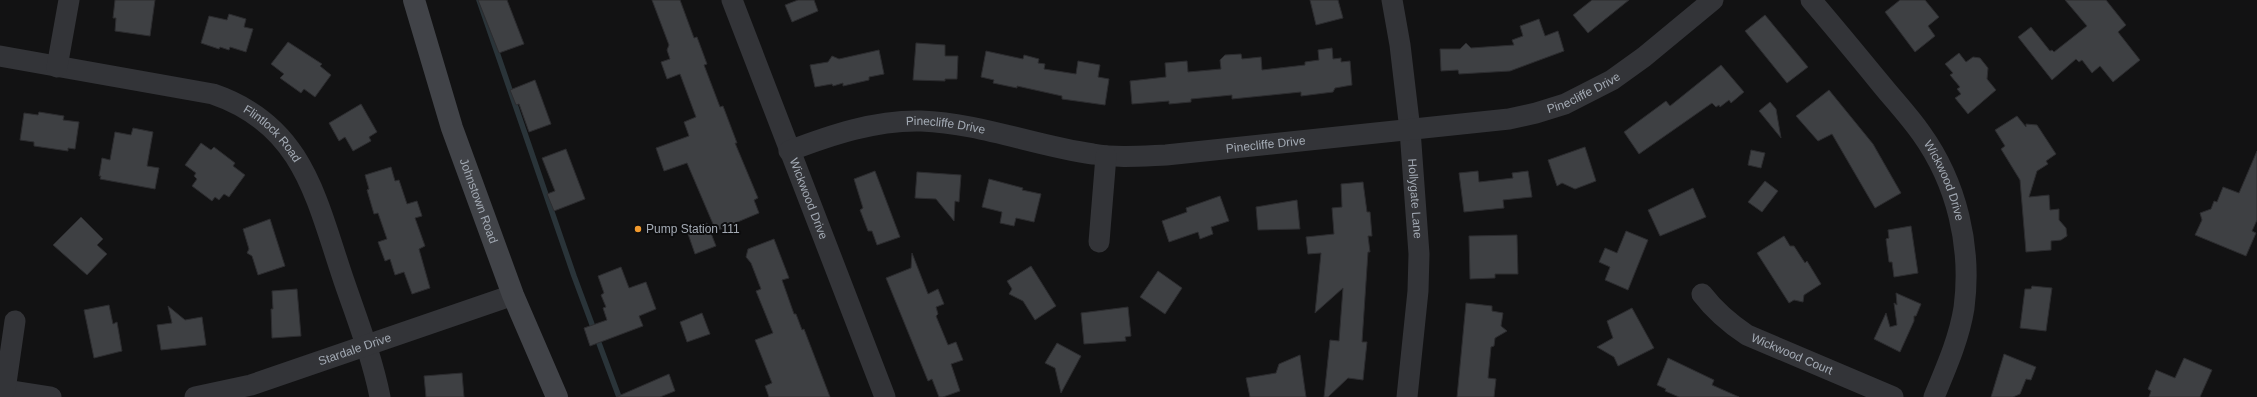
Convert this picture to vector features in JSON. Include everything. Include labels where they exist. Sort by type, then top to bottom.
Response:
[{"type":"main road","name":"Johnstown Road","points":[[414,0],[452,128],[513,295],[557,397]]},
{"type":"street","points":[[57,67],[69,0]]},
{"type":"street","name":"Wickwood Drive","points":[[732,0],[885,397]]},
{"type":"street","name":"Hollygate Lane","points":[[1392,0],[1400,45],[1410,130],[1419,254],[1418,291],[1406,397]]},
{"type":"street","name":"Pinecliffe Drive","points":[[789,151],[826,137],[873,125],[920,121],[954,123],[1106,156],[1166,155],[1509,119],[1565,104],[1612,80],[1644,57],[1713,0]]},
{"type":"street","name":"Wickwood Drive","points":[[1811,0],[1921,132],[1944,171],[1954,197],[1964,238],[1966,274],[1964,308],[1952,352],[1934,397]]},
{"type":"street","name":"Flintlock Road","points":[[0,56],[212,94],[231,101],[261,118],[281,136],[304,169],[367,345],[380,397]]},
{"type":"street","points":[[1099,242],[1106,156]]},
{"type":"street","name":"Wickwood Court","points":[[1702,294],[1715,311],[1732,326],[1747,335],[1893,397]]},
{"type":"street","name":"Stardale Drive","points":[[195,397],[251,385],[513,295]]},
{"type":"street","points":[[15,321],[3,390],[51,397]]},
{"type":"building","points":[[115,0],[155,0],[150,36],[115,31],[116,18],[113,18]]},
{"type":"building","points":[[478,0],[507,0],[524,44],[499,53]]},
{"type":"building","points":[[652,0],[680,0],[694,38],[697,37],[707,64],[704,65],[720,107],[723,106],[737,143],[735,143],[758,198],[754,200],[759,213],[716,231],[687,163],[664,171],[656,148],[689,136],[684,122],[696,117],[680,74],[667,79],[661,62],[670,59],[667,50],[669,45]]},
{"type":"building","points":[[798,0],[814,0],[818,11],[792,22],[785,5]]},
{"type":"building","points":[[1310,0],[1338,0],[1343,18],[1316,25]]},
{"type":"building","points":[[1592,0],[1629,0],[1588,33],[1573,15]]},
{"type":"building","points":[[1900,0],[1925,0],[1939,17],[1928,26],[1935,36],[1915,52],[1885,12]]},
{"type":"building","points":[[2065,0],[2106,0],[2126,25],[2118,32],[2140,60],[2113,82],[2100,66],[2092,73],[2082,60],[2079,62],[2076,59],[2052,80],[2018,37],[2031,27],[2050,51],[2052,50],[2054,52],[2087,26]]},
{"type":"building","points":[[229,14],[246,19],[244,27],[253,29],[246,52],[230,47],[229,50],[220,47],[219,49],[201,43],[209,16],[227,20]]},
{"type":"building","points":[[1765,15],[1808,67],[1787,83],[1745,31]]},
{"type":"building","points":[[1539,19],[1545,36],[1558,31],[1564,51],[1510,71],[1459,74],[1458,70],[1441,71],[1440,49],[1460,49],[1466,43],[1471,48],[1514,45],[1512,40],[1523,36],[1520,26]]},
{"type":"building","points":[[288,42],[322,64],[320,66],[331,75],[315,97],[304,89],[301,93],[280,78],[284,74],[271,64]]},
{"type":"building","points":[[916,43],[945,45],[945,56],[958,56],[957,79],[945,79],[945,81],[913,80]]},
{"type":"building","points":[[1332,48],[1333,59],[1341,58],[1341,62],[1350,61],[1352,85],[1335,88],[1333,92],[1301,96],[1301,92],[1232,99],[1232,95],[1191,99],[1191,102],[1169,104],[1169,101],[1132,104],[1130,81],[1166,77],[1165,63],[1187,61],[1188,72],[1221,69],[1220,60],[1225,55],[1241,54],[1242,59],[1261,57],[1262,70],[1305,65],[1305,62],[1319,60],[1318,50]]},
{"type":"building","points":[[879,50],[884,74],[869,77],[869,80],[843,86],[843,83],[833,86],[832,84],[815,87],[810,65],[828,62],[832,56],[839,59]]},
{"type":"building","points":[[986,51],[1023,59],[1024,55],[1039,59],[1038,63],[1045,64],[1044,69],[1076,74],[1078,61],[1100,65],[1098,77],[1109,79],[1105,105],[1062,99],[1062,96],[1017,86],[1017,88],[993,83],[994,80],[981,77]]},
{"type":"building","points":[[1959,53],[1966,62],[1973,57],[1980,58],[1988,68],[1987,79],[1996,90],[1968,114],[1955,98],[1961,94],[1957,89],[1960,87],[1950,75],[1953,73],[1945,64]]},
{"type":"building","points":[[1721,65],[1744,92],[1731,103],[1729,100],[1720,107],[1719,105],[1716,107],[1712,103],[1639,154],[1624,132],[1666,101],[1670,106]]},
{"type":"building","points":[[535,80],[551,124],[529,132],[519,104],[516,105],[510,90]]},
{"type":"building","points":[[1829,90],[1873,144],[1901,193],[1875,208],[1832,134],[1818,141],[1796,116]]},
{"type":"building","points":[[1770,102],[1776,109],[1781,138],[1759,111]]},
{"type":"building","points":[[361,104],[377,132],[369,137],[371,141],[353,151],[345,137],[339,141],[329,123]]},
{"type":"building","points":[[39,112],[64,116],[63,120],[79,122],[75,149],[68,148],[68,151],[34,146],[34,142],[20,140],[24,113],[38,115]]},
{"type":"building","points":[[2017,116],[2026,127],[2026,124],[2037,125],[2056,154],[2046,161],[2048,164],[2037,171],[2029,197],[2049,195],[2050,210],[2059,209],[2059,220],[2066,228],[2067,236],[2061,240],[2051,241],[2051,250],[2026,252],[2020,180],[2001,149],[2005,146],[1995,130]]},
{"type":"building","points":[[133,128],[153,132],[147,166],[159,168],[155,189],[100,179],[101,176],[99,176],[102,158],[110,160],[115,132],[131,135]]},
{"type":"building","points":[[201,143],[211,150],[214,147],[235,163],[233,166],[245,175],[229,197],[224,194],[219,200],[215,197],[212,201],[192,186],[197,179],[194,176],[196,173],[185,165]]},
{"type":"building","points":[[1585,147],[1596,181],[1575,189],[1562,183],[1557,186],[1548,160]]},
{"type":"building","points":[[566,149],[585,199],[554,211],[547,194],[555,191],[542,158]]},
{"type":"building","points":[[1751,150],[1765,153],[1761,168],[1748,165]]},
{"type":"building","points":[[2257,151],[2257,220],[2252,231],[2256,233],[2246,256],[2195,235],[2202,220],[2200,213],[2211,209],[2214,201],[2217,202],[2223,187],[2239,193]]},
{"type":"building","points":[[391,167],[395,181],[399,180],[407,204],[417,201],[422,216],[415,218],[425,246],[419,249],[430,288],[412,294],[404,272],[395,275],[390,259],[385,261],[378,242],[387,239],[378,213],[374,214],[367,190],[369,189],[365,175]]},
{"type":"building","points":[[875,171],[900,237],[877,245],[872,231],[868,231],[860,210],[863,208],[854,179]]},
{"type":"building","points":[[1478,171],[1479,182],[1513,178],[1512,173],[1528,171],[1532,197],[1503,200],[1504,208],[1464,212],[1459,173]]},
{"type":"building","points":[[917,172],[961,175],[959,202],[955,201],[954,221],[936,199],[915,198]]},
{"type":"building","points":[[989,179],[1023,188],[1022,190],[1041,194],[1034,222],[1016,218],[1014,226],[1000,223],[1002,212],[982,207]]},
{"type":"building","points":[[1765,181],[1778,191],[1762,212],[1748,202]]},
{"type":"building","points":[[1363,182],[1367,212],[1370,212],[1372,236],[1368,236],[1370,252],[1368,252],[1362,342],[1367,342],[1363,380],[1348,378],[1328,397],[1324,397],[1330,340],[1339,341],[1343,288],[1315,313],[1321,253],[1308,254],[1306,237],[1334,234],[1332,208],[1342,207],[1341,184]]},
{"type":"building","points":[[1693,188],[1706,217],[1660,236],[1648,210]]},
{"type":"building","points":[[1220,196],[1229,221],[1211,227],[1213,234],[1200,239],[1198,232],[1169,242],[1162,221],[1187,212],[1186,208]]},
{"type":"building","points":[[1297,200],[1300,229],[1258,230],[1256,207]]},
{"type":"building","points":[[81,217],[103,239],[97,245],[107,254],[87,275],[53,245]]},
{"type":"building","points":[[270,219],[285,266],[258,275],[252,256],[247,253],[249,249],[243,229]]},
{"type":"building","points":[[707,223],[716,246],[695,254],[687,231]]},
{"type":"building","points":[[1911,226],[1918,273],[1894,277],[1892,262],[1889,262],[1886,239],[1889,238],[1888,230]]},
{"type":"building","points":[[1626,231],[1648,240],[1628,290],[1605,280],[1610,267],[1599,262],[1605,248],[1617,253]]},
{"type":"building","points":[[1517,235],[1518,274],[1495,274],[1495,278],[1470,279],[1469,236]]},
{"type":"building","points":[[1784,236],[1790,246],[1794,246],[1805,263],[1807,261],[1821,284],[1804,295],[1803,302],[1794,300],[1789,303],[1757,253]]},
{"type":"building","points":[[774,239],[789,278],[782,280],[794,314],[796,314],[802,330],[804,329],[830,397],[769,397],[765,386],[772,383],[755,340],[773,333],[756,291],[761,289],[751,263],[746,257],[748,249]]},
{"type":"building","points":[[912,253],[928,294],[938,289],[944,304],[936,307],[938,314],[936,316],[948,345],[956,342],[963,360],[951,364],[960,391],[943,397],[939,397],[932,379],[928,381],[886,278],[911,268]]},
{"type":"building","points":[[1031,266],[1056,306],[1035,320],[1023,301],[1009,294],[1012,289],[1007,281]]},
{"type":"building","points":[[621,267],[629,288],[646,282],[656,309],[639,316],[643,326],[590,346],[584,328],[607,320],[603,308],[606,307],[601,295],[604,293],[598,276]]},
{"type":"building","points":[[1158,271],[1182,288],[1165,314],[1140,297]]},
{"type":"building","points":[[2032,286],[2052,288],[2046,331],[2020,328],[2025,289],[2031,289]]},
{"type":"building","points":[[297,289],[301,336],[272,338],[272,291]]},
{"type":"building","points":[[1896,293],[1921,304],[1916,316],[1914,316],[1914,321],[1900,352],[1874,339],[1886,313],[1890,327],[1897,325],[1894,303],[1897,305]]},
{"type":"building","points":[[1466,303],[1492,306],[1492,311],[1503,313],[1501,326],[1507,331],[1495,338],[1494,346],[1491,347],[1488,378],[1496,379],[1494,397],[1457,397]]},
{"type":"building","points":[[109,305],[113,324],[117,322],[122,351],[94,358],[84,310]]},
{"type":"building","points":[[168,306],[185,320],[202,317],[206,345],[161,350],[157,325],[172,323]]},
{"type":"building","points":[[1128,307],[1131,336],[1125,337],[1126,341],[1084,344],[1081,313]]},
{"type":"building","points":[[1632,308],[1654,348],[1618,366],[1614,357],[1597,347],[1613,338],[1607,321]]},
{"type":"building","points":[[702,313],[710,334],[687,342],[680,322]]},
{"type":"building","points":[[1057,343],[1081,356],[1061,393],[1055,368],[1045,363]]},
{"type":"building","points":[[2004,354],[2036,367],[2031,380],[2026,379],[2020,394],[2013,397],[1991,397]]},
{"type":"building","points":[[1300,355],[1306,397],[1250,397],[1246,378],[1276,373],[1279,364]]},
{"type":"building","points":[[1668,358],[1714,380],[1712,385],[1739,397],[1679,397],[1665,391],[1666,389],[1657,385]]},
{"type":"building","points":[[2184,358],[2212,370],[2200,397],[2149,397],[2151,391],[2148,389],[2156,370],[2175,378]]},
{"type":"building","points":[[462,373],[464,397],[426,397],[424,376]]},
{"type":"building","points":[[669,374],[675,391],[660,397],[616,397]]},
{"type":"waterway","points":[[479,0],[574,276],[619,397]]},
{"type":"place","name":"Pump Station 111","points":[[638,229]]}]
